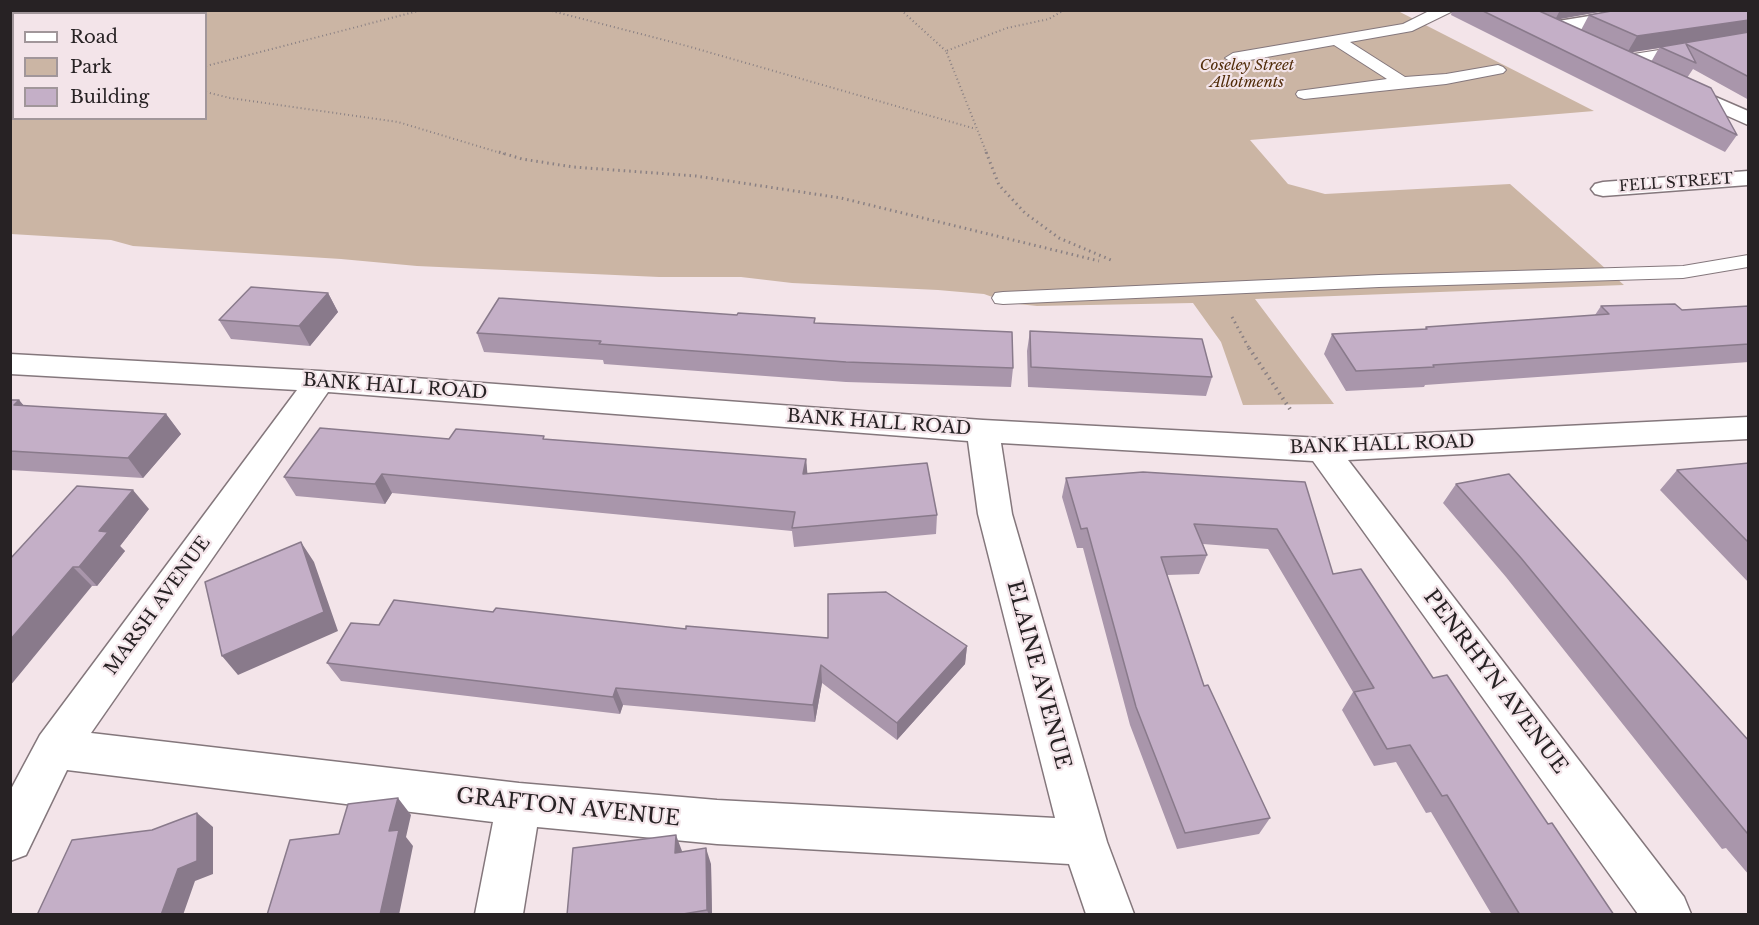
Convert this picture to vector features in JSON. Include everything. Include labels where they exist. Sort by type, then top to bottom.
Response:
[{"type":"street","points":[[1552,28],[1664,10]]},
{"type":"street","points":[[1533,20],[1582,42]]},
{"type":"street","points":[[1602,52],[1749,119]]},
{"type":"street","points":[[1704,98],[1737,93]]},
{"type":"street","name":"FELL STREET","points":[[1602,189],[1749,178]]},
{"type":"street","name":"BANK HALL ROAD","points":[[10,364],[320,381],[983,431],[1322,450],[1744,433]]},
{"type":"street","name":"MARSH AVENUE","points":[[10,839],[55,749],[320,381]]},
{"type":"street","name":"ELAINE AVENUE","points":[[983,431],[995,514],[1084,842],[1110,915]]},
{"type":"street","name":"PENRHYN AVENUE","points":[[1322,450],[1667,915]]},
{"type":"street","name":"GRAFTON AVENUE","points":[[55,749],[519,804],[717,822],[1084,842]]},
{"type":"street","points":[[499,915],[519,804]]},
{"type":"lane","points":[[1233,58],[1407,28],[1448,10]]},
{"type":"lane","points":[[1336,40],[1402,82]]},
{"type":"lane","points":[[1621,61],[1749,40]]},
{"type":"lane","points":[[1304,94],[1446,79],[1498,70]]},
{"type":"lane","points":[[1004,298],[1218,288],[1683,272],[1749,261]]},
{"type":"path","points":[[207,66],[422,10]]},
{"type":"path","points":[[549,10],[687,46],[976,129]]},
{"type":"path","points":[[207,92],[230,98],[398,122],[522,159],[573,167],[696,176],[841,198],[1110,262],[1059,238],[1025,213],[999,185],[946,51],[901,10]]},
{"type":"path","points":[[946,51],[1007,28],[1049,19],[1066,10],[1094,10]]},
{"type":"path","points":[[1218,288],[1243,339],[1294,415],[1322,450]]},
{"type":"green space","name":"Coseley Street Allotments","points":[[1396,10],[1594,111],[1250,140],[1288,184],[1325,194],[1510,184],[1624,285],[1255,299],[1334,404],[1243,405],[1221,342],[1193,303],[1037,306],[1009,303],[984,294],[938,290],[792,283],[741,277],[659,277],[417,266],[133,246],[111,240],[11,234],[11,11]]},
{"type":"building","points":[[1481,10],[1537,10],[1711,88],[1737,135]]},
{"type":"building","points":[[1617,10],[1749,10],[1749,20],[1637,36],[1589,15]]},
{"type":"building","points":[[1749,32],[1749,77],[1686,44],[1696,63],[1660,47]]},
{"type":"building","points":[[251,287],[328,293],[299,326],[219,320]]},
{"type":"building","points":[[499,298],[737,315],[738,313],[815,318],[814,323],[1012,332],[1013,368],[846,362],[477,333]]},
{"type":"building","points":[[1675,304],[1682,310],[1749,306],[1749,344],[1356,371],[1332,334],[1427,329],[1426,327],[1609,314],[1601,306]]},
{"type":"building","points":[[1030,331],[1202,339],[1212,377],[1031,367]]},
{"type":"building","points":[[10,400],[19,400],[14,405],[166,414],[128,458],[10,451]]},
{"type":"building","points":[[320,428],[449,439],[456,429],[544,436],[543,439],[806,459],[803,474],[927,463],[937,515],[792,528],[795,512],[382,474],[375,484],[284,477]]},
{"type":"building","points":[[1749,463],[1749,543],[1677,470]]},
{"type":"building","points":[[1143,472],[1305,482],[1333,574],[1361,569],[1433,678],[1447,675],[1548,824],[1552,823],[1614,915],[1520,915],[1447,795],[1442,796],[1410,745],[1387,749],[1354,692],[1374,688],[1277,529],[1194,524],[1207,555],[1161,557],[1204,686],[1208,685],[1270,818],[1185,833],[1136,707],[1087,528],[1081,529],[1066,478]]},
{"type":"building","points":[[1509,474],[1749,741],[1749,832],[1747,833],[1521,558],[1456,484]]},
{"type":"building","points":[[77,486],[133,490],[99,531],[108,532],[79,567],[73,567],[10,640],[10,559]]},
{"type":"building","points":[[301,542],[324,612],[222,656],[205,582]]},
{"type":"building","points":[[886,592],[967,646],[897,723],[821,665],[813,705],[616,688],[613,697],[327,663],[351,623],[379,625],[394,600],[493,612],[496,608],[686,629],[686,626],[828,638],[828,594]]},
{"type":"building","points":[[398,798],[389,831],[399,830],[380,915],[267,915],[290,840],[339,834],[348,804]]},
{"type":"building","points":[[197,813],[197,861],[178,869],[161,915],[37,915],[72,840],[152,830]]},
{"type":"building","points":[[676,835],[675,853],[706,848],[707,910],[677,915],[567,915],[573,848]]}]
